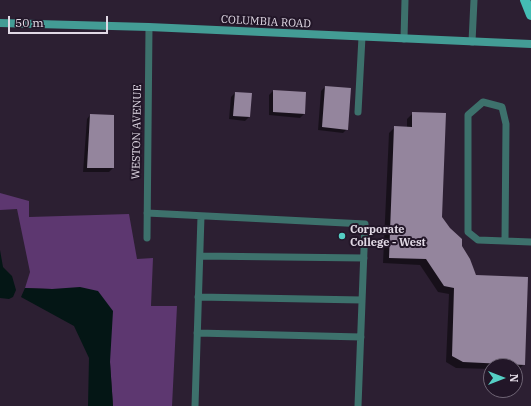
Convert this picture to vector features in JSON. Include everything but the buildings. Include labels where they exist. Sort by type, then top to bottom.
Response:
[{"type":"main road","points":[[525,0],[531,15]]},
{"type":"main road","name":"COLUMBIA ROAD","points":[[0,23],[149,27],[531,44]]},
{"type":"lane","points":[[404,39],[405,0]]},
{"type":"lane","points":[[472,42],[474,0]]},
{"type":"lane","name":"WESTON AVENUE","points":[[147,238],[149,27]]},
{"type":"lane","points":[[358,112],[362,37]]},
{"type":"lane","points":[[505,241],[506,124],[502,107],[483,102],[468,116],[468,232],[478,240],[531,242]]},
{"type":"lane","points":[[147,213],[365,224],[358,406]]},
{"type":"lane","points":[[195,406],[201,216]]},
{"type":"lane","points":[[200,256],[364,258]]},
{"type":"lane","points":[[198,297],[362,300]]},
{"type":"lane","points":[[197,333],[361,337]]},
{"type":"shaded area","points":[[0,193],[29,201],[29,217],[129,214],[137,259],[153,258],[151,306],[177,306],[172,406],[113,406],[110,362],[52,289],[25,288],[30,272],[17,209],[0,210]]},
{"type":"shaded area","points":[[0,250],[3,267],[12,276],[16,290],[13,297],[9,299],[0,298]]},
{"type":"shaded area","points":[[80,287],[98,291],[113,311],[110,362],[113,406],[88,406],[89,358],[74,326],[21,297],[25,288],[52,289]]},
{"type":"place","name":"Corporate College - West","points":[[342,236]]}]
